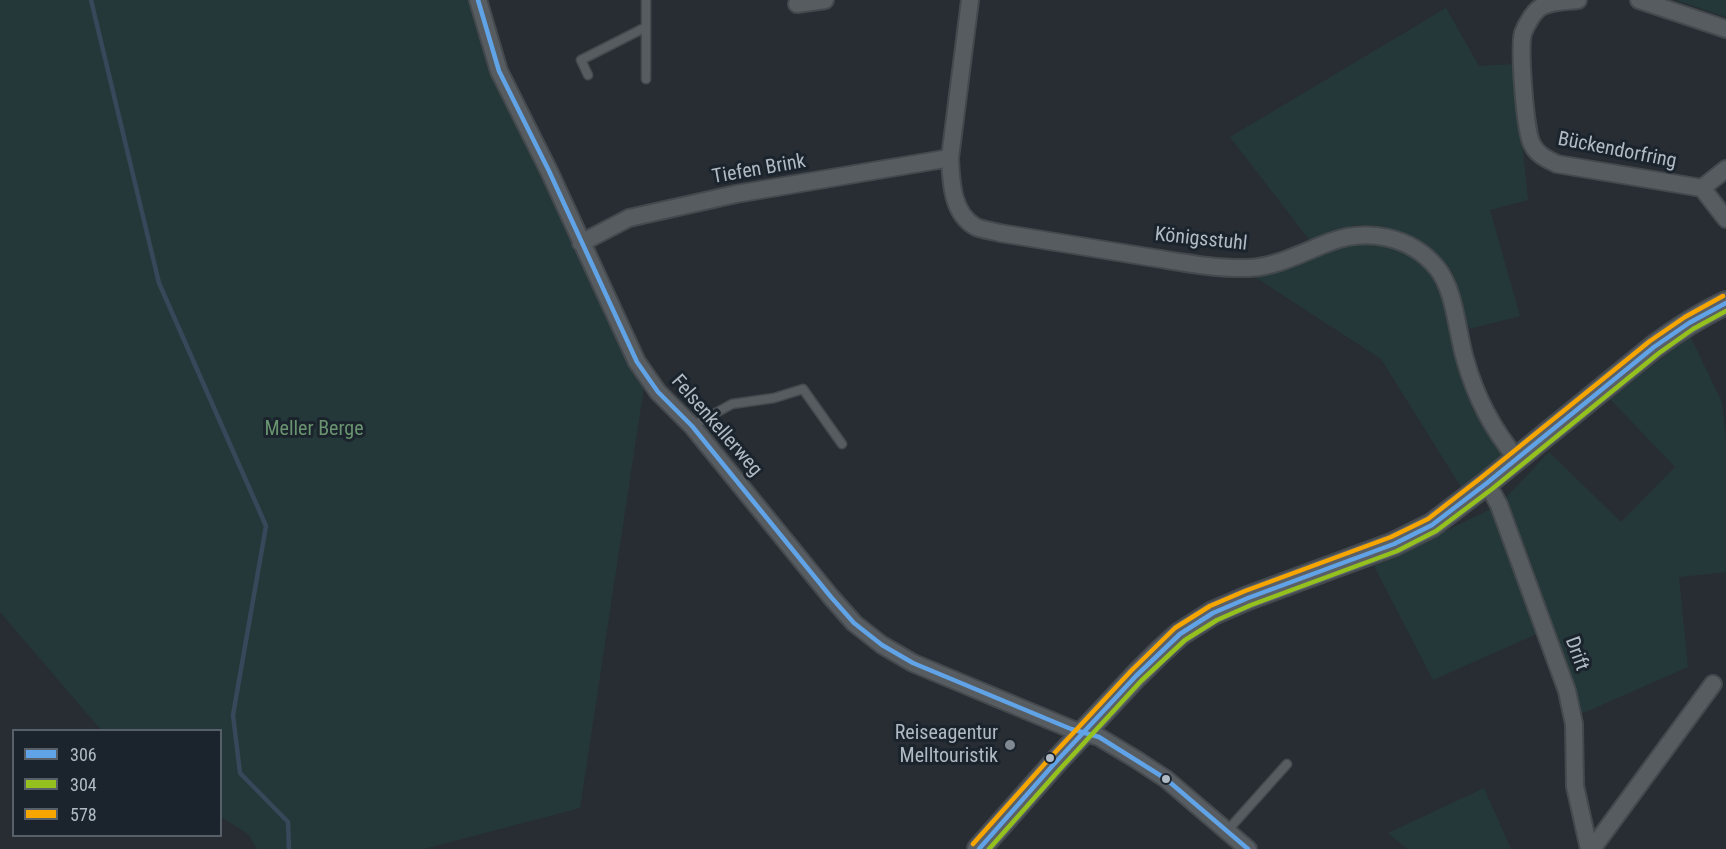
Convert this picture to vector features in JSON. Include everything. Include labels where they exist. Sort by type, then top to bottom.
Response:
[{"type":"main road","points":[[980,849],[1160,651],[1180,634],[1213,613],[1394,544],[1432,525],[1654,347],[1710,310],[1726,303]]},
{"type":"street","name":"Felsenkellerweg","points":[[478,0],[499,71],[549,171],[637,362],[658,393],[692,426],[854,623],[882,645],[913,663],[1071,729],[1099,737],[1166,779],[1248,849]]},
{"type":"street","points":[[797,4],[825,0]]},
{"type":"street","name":"Königsstuhl","points":[[970,0],[950,158],[951,182],[958,210],[976,226],[1000,233],[1210,266],[1250,268],[1285,261],[1332,241],[1358,235],[1385,236],[1401,241],[1417,250],[1438,268],[1448,290],[1464,358],[1476,394],[1493,427],[1517,459]]},
{"type":"street","name":"Bückendorfring","points":[[1578,0],[1542,6],[1523,33],[1521,48],[1528,128],[1532,144],[1542,157],[1557,164],[1702,188]]},
{"type":"street","points":[[1639,0],[1726,28]]},
{"type":"street","name":"Tiefen Brink","points":[[581,243],[629,218],[736,194],[950,158]]},
{"type":"street","points":[[1726,169],[1702,188],[1726,219]]},
{"type":"street","name":"Drift","points":[[1487,483],[1499,505],[1567,691],[1574,724],[1575,786],[1591,849]]},
{"type":"street","name":"Drift","points":[[1591,849],[1713,684]]},
{"type":"lane","points":[[646,0],[646,79]]},
{"type":"lane","points":[[588,75],[581,60],[646,27]]},
{"type":"lane","points":[[692,426],[732,404],[774,398],[803,389],[842,444]]},
{"type":"lane","points":[[1227,831],[1287,764]]},
{"type":"green space","name":"Meller Berge","points":[[0,0],[471,0],[494,75],[567,232],[644,387],[580,808],[424,849],[257,849],[248,834],[222,818],[222,729],[100,729],[0,612]]},
{"type":"green space","points":[[1676,0],[1726,0],[1726,17]]},
{"type":"green space","points":[[1446,8],[1479,66],[1514,64],[1528,200],[1490,210],[1520,316],[1469,329],[1453,273],[1432,249],[1403,232],[1379,226],[1355,225],[1311,242],[1230,137]]},
{"type":"green space","points":[[1358,239],[1385,243],[1413,254],[1433,272],[1444,294],[1456,356],[1472,408],[1501,449],[1501,456],[1461,487],[1381,359],[1255,277]]},
{"type":"green space","points":[[1690,336],[1722,402],[1726,440],[1726,572],[1679,577],[1688,667],[1565,721],[1539,633],[1433,680],[1374,566],[1499,505],[1549,452],[1621,522],[1675,467],[1610,399]]},
{"type":"green space","points":[[1484,788],[1511,849],[1407,849],[1388,833]]},
{"type":"waterway","points":[[91,0],[159,283],[266,526],[233,715],[240,773],[288,822],[289,849]]},
{"type":"transit line","name":"306","points":[[478,0],[499,71],[549,171],[637,362],[658,392],[692,426],[854,623],[882,645],[913,663],[1071,729],[1099,737],[1166,779],[1248,849]]},
{"type":"transit line","name":"578","points":[[973,844],[1131,671],[1175,628],[1210,606],[1391,537],[1428,519],[1650,341],[1685,317],[1723,296]]},
{"type":"transit line","name":"306","points":[[979,849],[1136,676],[1180,634],[1213,613],[1394,544],[1432,525],[1654,347],[1689,323],[1726,303]]},
{"type":"transit line","name":"304","points":[[989,849],[1141,681],[1185,640],[1217,620],[1251,605],[1397,551],[1436,531],[1492,489],[1659,353],[1693,329],[1726,311]]},
{"type":"place","name":"Reiseagentur Melltouristik","points":[[1010,745]]}]
